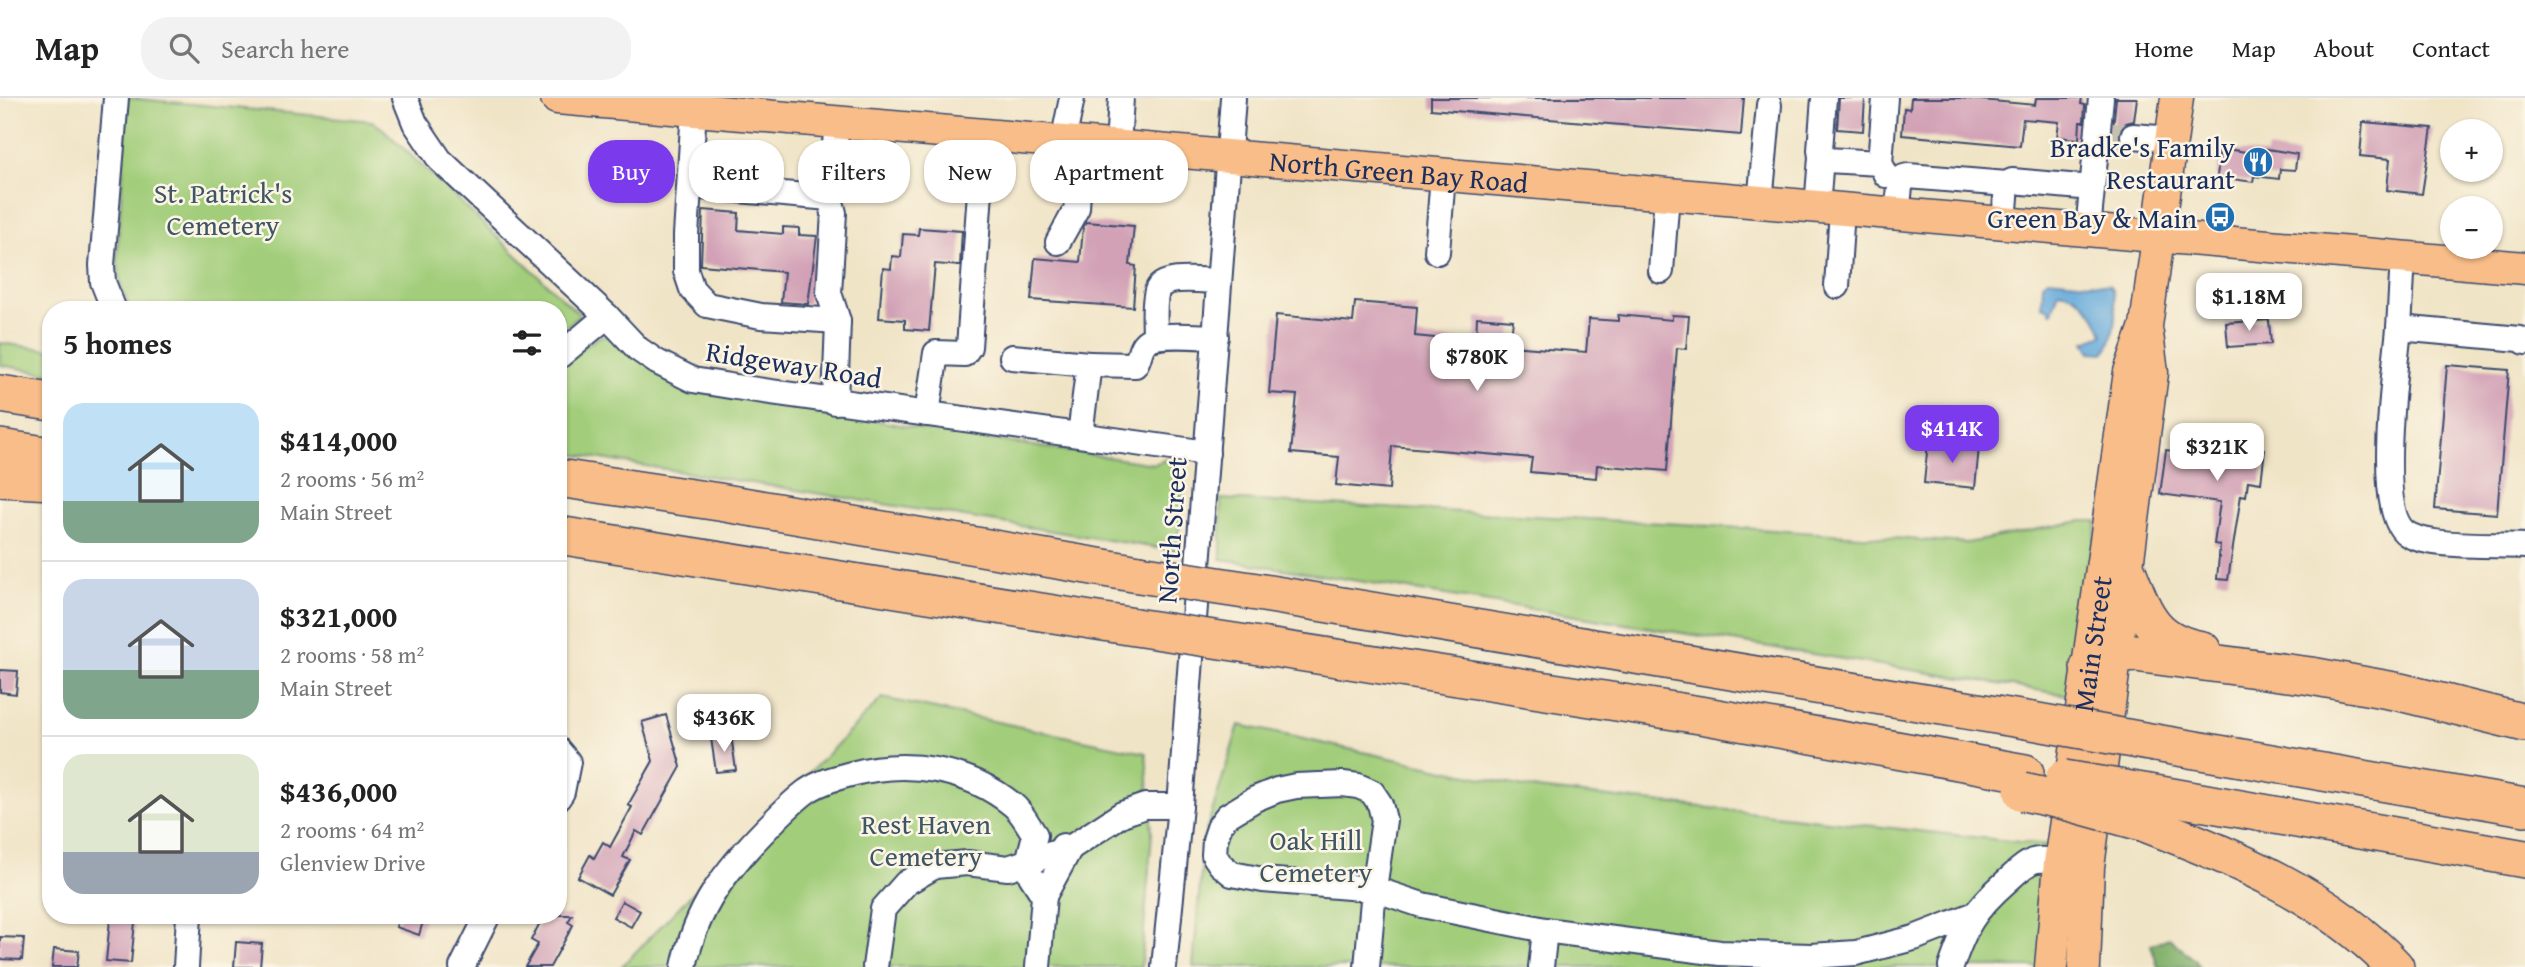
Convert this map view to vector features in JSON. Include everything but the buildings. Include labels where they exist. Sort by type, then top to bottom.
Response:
[{"type":"highway","points":[[0,394],[42,401]]},
{"type":"highway","points":[[0,448],[42,455]]},
{"type":"highway","points":[[0,478],[42,480]]},
{"type":"highway","points":[[567,479],[719,502],[2032,721],[2525,807]]},
{"type":"highway","points":[[567,536],[1706,716],[2147,808],[2525,859]]},
{"type":"highway","points":[[2127,573],[2148,620],[2179,645],[2316,665],[2372,677],[2400,692]]},
{"type":"highway","points":[[2102,661],[2135,653],[2284,673],[2400,692],[2525,723]]},
{"type":"highway","points":[[2147,808],[2205,846],[2309,899],[2347,924],[2395,967]]},
{"type":"main road","name":"North Green Bay Road","points":[[557,98],[648,102],[694,110],[736,106],[837,122],[1047,140]]},
{"type":"main road","name":"Main Street","points":[[2050,967],[2074,865],[2102,661],[2130,372],[2146,326],[2177,98]]},
{"type":"main road","name":"North Green Bay Road","points":[[1188,152],[2525,268]]},
{"type":"main road","name":"Main Street","points":[[2102,661],[2127,573],[2152,373],[2146,326]]},
{"type":"main road","name":"Main Street","points":[[2074,865],[2084,967]]},
{"type":"street","points":[[110,301],[103,282],[102,265],[116,98]]},
{"type":"street","name":"Ridgeway Road","points":[[405,98],[415,123],[440,160],[607,316],[638,349],[693,380],[1207,453]]},
{"type":"street","points":[[1072,98],[1072,140]]},
{"type":"street","points":[[1118,140],[1121,98]]},
{"type":"street","name":"North Street","points":[[1164,967],[1180,807],[1233,98]]},
{"type":"street","points":[[1824,98],[1821,157],[1857,211]]},
{"type":"street","points":[[1885,98],[1890,172]]},
{"type":"street","points":[[2088,230],[2092,188],[2114,135],[2101,98]]},
{"type":"street","points":[[1760,203],[1769,105]]},
{"type":"street","points":[[692,140],[694,110]]},
{"type":"street","points":[[835,140],[837,122]]},
{"type":"street","points":[[927,414],[936,353],[964,354],[969,347],[984,135]]},
{"type":"street","points":[[2114,135],[2171,139]]},
{"type":"street","points":[[1821,157],[1908,176],[2092,188]]},
{"type":"street","points":[[1837,286],[1857,211],[1871,186],[1879,177],[1890,172]]},
{"type":"street","points":[[1437,252],[1443,175]]},
{"type":"street","points":[[2004,223],[2007,184]]},
{"type":"street","points":[[1661,271],[1667,195]]},
{"type":"street","points":[[689,203],[686,271],[692,289],[707,305],[761,316],[838,321]]},
{"type":"street","points":[[831,203],[834,213],[829,293],[838,321],[835,402]]},
{"type":"street","points":[[1058,242],[1077,208],[1077,203]]},
{"type":"street","points":[[2403,257],[2391,428],[2389,489],[2394,518],[2407,534],[2436,542],[2525,545]]},
{"type":"street","points":[[1155,336],[1157,291],[1161,284],[1170,280],[1219,281]]},
{"type":"street","points":[[567,349],[607,316]]},
{"type":"street","points":[[2399,328],[2520,339],[2525,342]]},
{"type":"street","points":[[1012,357],[1135,365],[1144,344],[1155,336],[1216,337]]},
{"type":"street","points":[[1080,435],[1089,364]]},
{"type":"street","points":[[684,967],[689,940],[706,903],[725,874],[783,812],[807,791],[828,780],[890,766],[922,766],[954,774],[990,790],[1015,806],[1035,835],[1052,844],[1070,848]]},
{"type":"street","points":[[1367,967],[1374,889],[1384,820],[1380,804],[1372,792],[1358,786],[1321,784],[1277,790],[1255,799],[1227,816],[1214,840],[1214,855],[1232,874],[1263,880],[1374,889],[1422,905],[1709,959],[1856,953],[1914,938],[1973,915]]},
{"type":"street","points":[[875,967],[883,909],[906,883],[935,866],[967,863],[1008,868],[1070,848],[1095,830],[1145,806],[1180,807]]},
{"type":"street","points":[[1035,835],[1028,862],[1031,876],[1044,896]]},
{"type":"street","points":[[1038,967],[1044,896],[1070,848]]},
{"type":"street","points":[[1914,938],[1938,954],[1949,967],[1973,915],[1990,896],[2027,864],[2039,860],[2074,865]]},
{"type":"street","points":[[186,967],[188,924]]},
{"type":"street","points":[[462,967],[484,924]]},
{"type":"street","points":[[1541,967],[1545,929]]},
{"type":"green space","name":"St. Patrick's Cemetery","points":[[128,98],[372,121],[565,301],[127,301],[121,287],[117,257]]},
{"type":"green space","name":"St. Patrick's Cemetery","points":[[567,303],[580,315],[567,326]]},
{"type":"green space","points":[[600,336],[615,336],[730,394],[927,430],[1154,464],[1167,459],[1178,463],[1184,474],[1177,551],[567,453],[567,358]]},
{"type":"green space","points":[[0,343],[42,349],[42,372],[0,365]]},
{"type":"green space","points":[[1221,499],[1681,524],[1967,543],[2081,521],[2097,521],[2074,696],[1221,559]]},
{"type":"green space","name":"Rest Haven Cemetery","points":[[882,698],[1146,753],[1152,833],[1141,967],[621,967]]},
{"type":"green space","name":"Oak Hill Cemetery","points":[[1239,725],[1528,788],[2056,846],[2039,967],[1193,967],[1204,838]]},
{"type":"green space","points":[[2169,938],[2196,961],[2199,967],[2158,967],[2151,945]]},
{"type":"water","points":[[2048,279],[2109,285],[2114,299],[2115,319],[2111,339],[2104,353],[2091,352],[2085,342],[2103,335],[2097,320],[2081,301],[2059,291],[2052,313],[2050,309],[2042,306],[2043,283]]},
{"type":"tunnel","points":[[2110,135],[2133,136]]},
{"type":"place","name":"Bradke's Family Restaurant","points":[[2258,162]]},
{"type":"place","name":"Green Bay & Main","points":[[2220,217]]}]
